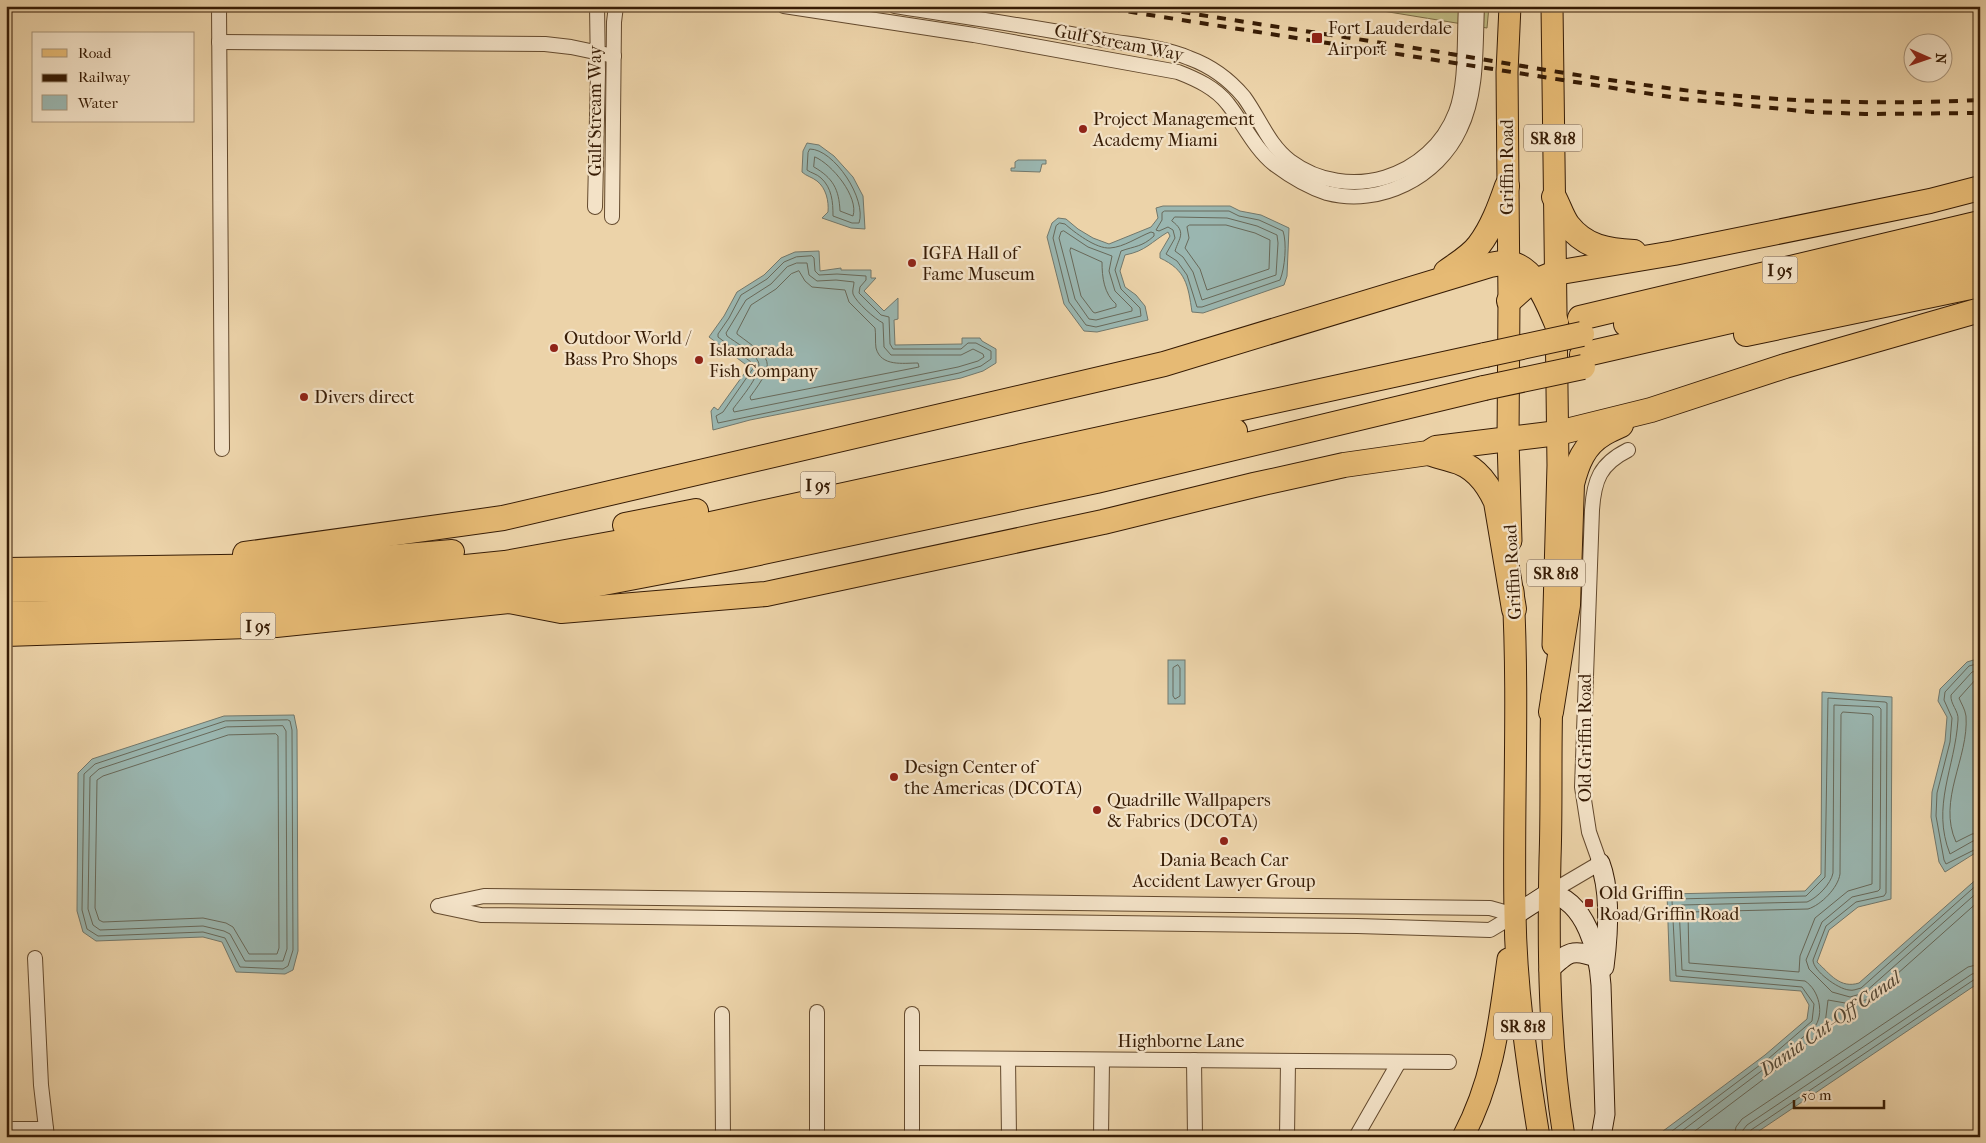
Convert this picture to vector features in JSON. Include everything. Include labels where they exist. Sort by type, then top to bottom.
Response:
[{"type":"highway","points":[[1430,282],[1466,258],[1479,246],[1496,214],[1507,186]]},
{"type":"highway","points":[[1509,301],[1522,288],[1545,277],[1930,201],[1980,188]]},
{"type":"highway","points":[[1554,197],[1568,224],[1580,238],[1597,247],[1615,251],[1674,253]]},
{"type":"highway","name":"I 95","points":[[6,570],[291,566],[504,548],[1484,365],[1582,343],[1980,223]]},
{"type":"highway","points":[[1582,343],[1980,243]]},
{"type":"highway","points":[[144,567],[503,518],[1164,364],[1490,264],[1508,263],[1545,277]]},
{"type":"highway","points":[[1582,343],[1980,264]]},
{"type":"highway","points":[[1545,277],[1545,296],[1556,322]]},
{"type":"highway","name":"I 95","points":[[6,634],[276,625],[509,600],[740,557],[1096,481],[1484,365],[1582,343],[1980,285]]},
{"type":"highway","points":[[509,600],[561,611],[766,594],[916,564],[1344,465],[1428,453],[1436,448],[1558,433],[1633,414],[1785,366],[1980,310]]},
{"type":"highway","points":[[6,590],[268,587],[505,563],[665,534],[1484,365]]},
{"type":"highway","points":[[6,614],[267,608],[588,570],[1484,365]]},
{"type":"highway","points":[[1551,712],[1568,605],[1572,484],[1577,464],[1587,448],[1602,434],[1620,426],[1633,414]]},
{"type":"highway","points":[[1428,453],[1467,465],[1489,487],[1496,502],[1514,609]]},
{"type":"main road","name":"Griffin Road","points":[[1510,6],[1506,72],[1509,301],[1508,440],[1517,699],[1515,914],[1521,1007],[1539,1137]]},
{"type":"main road","name":"SR 818","points":[[1545,277],[1554,197],[1550,10]]},
{"type":"main road","name":"SR 818","points":[[1556,322],[1558,489],[1548,893],[1552,1049],[1564,1137]]},
{"type":"main road","points":[[1463,1137],[1481,1099],[1494,1054],[1515,914]]},
{"type":"street","points":[[219,6],[222,449]]},
{"type":"street","name":"Gulf Stream Way","points":[[594,208],[598,53],[597,6]]},
{"type":"street","name":"Gulf Stream Way","points":[[612,217],[614,22],[616,6]]},
{"type":"street","name":"Gulf Stream Way","points":[[784,6],[974,35],[1178,72],[1197,79],[1220,96],[1272,162],[1292,176],[1328,193],[1357,196],[1375,194],[1400,187],[1426,172],[1448,151],[1460,130],[1471,97],[1477,6]]},
{"type":"street","name":"Gulf Stream Way","points":[[894,6],[1087,36],[1187,57],[1218,72],[1231,84],[1244,98],[1266,135],[1291,162],[1314,174],[1330,179],[1358,182],[1397,174],[1423,159],[1434,148],[1452,123],[1461,94],[1466,6]]},
{"type":"street","points":[[220,42],[545,44],[614,56]]},
{"type":"street","name":"Old Griffin Road","points":[[1600,863],[1586,816],[1582,787],[1592,500],[1598,477],[1605,466],[1628,450]]},
{"type":"street","points":[[1515,914],[1490,908],[484,896],[438,906],[481,916],[1357,926],[1490,930],[1600,863],[1605,884],[1607,946],[1601,985]]},
{"type":"street","points":[[1548,893],[1562,896],[1572,906],[1592,940],[1598,958],[1601,985],[1606,1114],[1601,1137]]},
{"type":"street","points":[[1549,970],[1571,953],[1581,952],[1598,958]]},
{"type":"street","points":[[6,1129],[47,1133],[41,1085],[35,958]]},
{"type":"street","points":[[817,1012],[817,1137]]},
{"type":"street","points":[[722,1014],[723,1137]]},
{"type":"street","points":[[912,1014],[912,1137]]},
{"type":"street","name":"Highborne Lane","points":[[912,1058],[1449,1062]]},
{"type":"street","points":[[1008,1059],[1009,1137]]},
{"type":"street","points":[[1102,1060],[1102,1137]]},
{"type":"street","points":[[1194,1060],[1195,1137]]},
{"type":"street","points":[[1287,1137],[1288,1061]]},
{"type":"street","points":[[1356,1137],[1399,1062]]},
{"type":"shaded area","points":[[1352,6],[1489,6],[1487,28]]},
{"type":"water","points":[[807,143],[819,145],[834,156],[853,177],[863,196],[865,229],[851,228],[822,218],[828,212],[825,191],[817,181],[802,172],[803,151]]},
{"type":"water","points":[[1018,160],[1046,160],[1046,164],[1042,164],[1040,172],[1011,171],[1011,168],[1015,168],[1015,162]]},
{"type":"water","points":[[1163,206],[1230,206],[1240,211],[1261,215],[1289,228],[1287,276],[1284,285],[1203,313],[1192,312],[1184,279],[1175,268],[1160,258],[1160,253],[1170,236],[1168,232],[1143,249],[1125,255],[1120,271],[1125,287],[1136,295],[1145,306],[1148,320],[1097,332],[1084,331],[1064,304],[1047,237],[1052,223],[1058,218],[1066,219],[1093,238],[1109,244],[1151,227],[1158,218],[1156,208]]},
{"type":"water","points":[[819,251],[820,271],[841,268],[841,270],[871,270],[871,278],[876,278],[864,291],[884,311],[898,298],[898,319],[894,320],[895,345],[962,344],[962,338],[980,338],[996,349],[996,363],[983,371],[961,378],[750,420],[713,430],[711,411],[714,407],[718,410],[749,367],[709,337],[724,316],[737,292],[764,275],[781,258],[795,252]]},
{"type":"water","points":[[1980,658],[1980,850],[1945,872],[1939,862],[1931,817],[1932,792],[1945,741],[1947,717],[1938,701],[1940,689],[1967,662]]},
{"type":"water","points":[[1168,660],[1185,660],[1185,704],[1168,704]]},
{"type":"water","name":"Dania Cut-Off Canal","points":[[1822,692],[1892,697],[1891,899],[1858,907],[1829,930],[1817,962],[1831,976],[1841,982],[1846,984],[1859,983],[1980,876],[1980,982],[1750,1137],[1655,1137],[1765,1055],[1807,1019],[1809,1005],[1801,991],[1670,981],[1667,894],[1805,891],[1821,874]]},
{"type":"water","points":[[294,715],[297,730],[298,951],[293,970],[285,974],[236,972],[222,942],[203,937],[96,941],[83,932],[77,911],[78,773],[92,759],[224,716]]},
{"type":"railway","points":[[1093,6],[1683,99],[1812,112],[1865,114],[1980,113]]},
{"type":"railway","points":[[1146,6],[1666,88],[1739,96],[1829,101],[1920,102],[1980,100]]},
{"type":"place","name":"Fort Lauderdale Airport","points":[[1317,38]]},
{"type":"place","name":"Project Management Academy Miami","points":[[1083,129]]},
{"type":"place","name":"IGFA Hall of Fame Museum","points":[[912,263]]},
{"type":"place","name":"Outdoor World / Bass Pro Shops","points":[[554,348]]},
{"type":"place","name":"Islamorada Fish Company","points":[[699,360]]},
{"type":"place","name":"Divers direct","points":[[304,397]]},
{"type":"place","name":"Design Center of the Americas (DCOTA)","points":[[894,777]]},
{"type":"place","name":"Quadrille Wallpapers & Fabrics (DCOTA)","points":[[1097,810]]},
{"type":"place","name":"Dania Beach Car Accident Lawyer Group","points":[[1224,841]]},
{"type":"place","name":"Old Griffin Road/Griffin Road","points":[[1589,903]]}]
